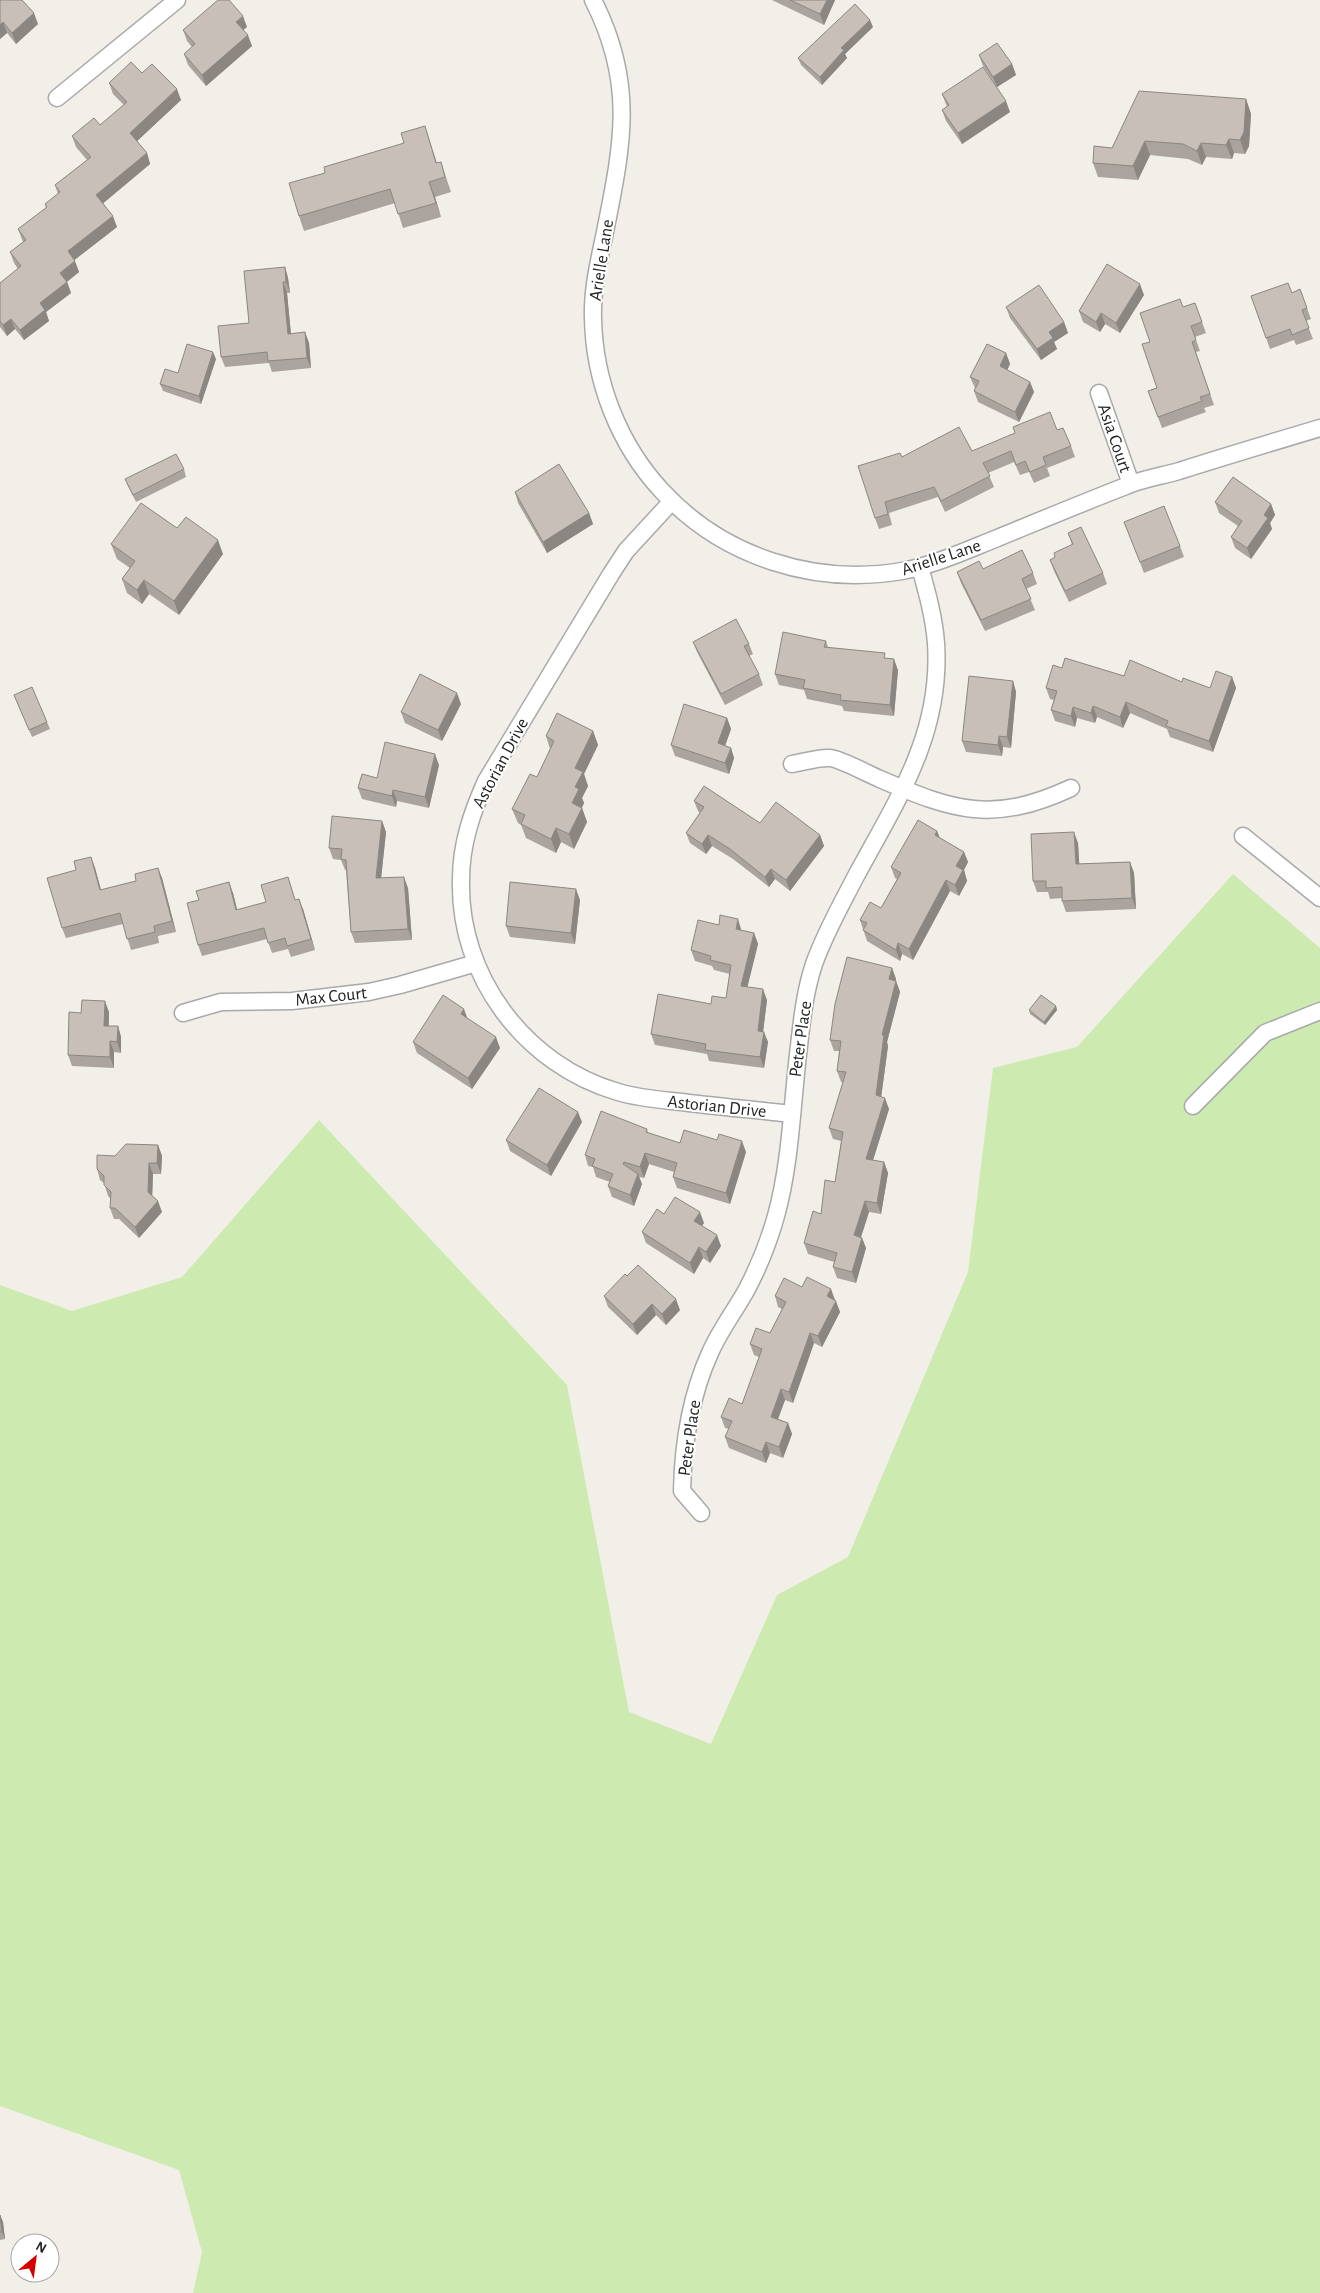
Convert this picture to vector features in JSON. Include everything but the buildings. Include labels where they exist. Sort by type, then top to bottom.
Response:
[{"type":"street","points":[[57,98],[177,0]]},
{"type":"street","name":"Arielle Lane","points":[[594,0],[614,52],[621,87],[623,121],[620,158],[595,282],[593,319],[596,355],[603,387],[618,426],[641,465],[672,502],[702,527],[733,546],[766,560],[798,569],[834,575],[870,575],[920,567],[953,556],[1131,484],[1320,428]]},
{"type":"street","name":"Asia Court","points":[[1099,393],[1131,484]]},
{"type":"street","name":"Astorian Drive","points":[[672,502],[626,551],[486,780],[475,805],[465,841],[460,879],[463,913],[468,939],[476,963],[498,1004],[521,1034],[541,1052],[589,1082],[618,1092],[644,1098],[791,1114]]},
{"type":"street","name":"Peter Place","points":[[700,1513],[682,1491],[682,1459],[687,1422],[697,1386],[710,1352],[747,1289],[776,1216],[791,1114],[803,1007],[813,966],[829,926],[904,789],[924,742],[930,720],[935,686],[936,644],[933,621],[920,567]]},
{"type":"street","points":[[792,764],[830,758],[949,806],[972,809],[998,810],[1039,802],[1071,788]]},
{"type":"street","points":[[1243,836],[1320,898]]},
{"type":"street","name":"Max Court","points":[[183,1013],[221,1002],[292,1001],[369,992],[476,963]]},
{"type":"street","points":[[1193,1106],[1264,1034],[1320,1011]]},
{"type":"green space","points":[[1233,874],[1320,948],[1320,2293],[193,2293],[202,2252],[179,2170],[0,2106],[0,1285],[72,1311],[182,1277],[319,1120],[567,1385],[629,1712],[711,1744],[777,1595],[848,1557],[968,1272],[993,1068],[1077,1047]]}]
